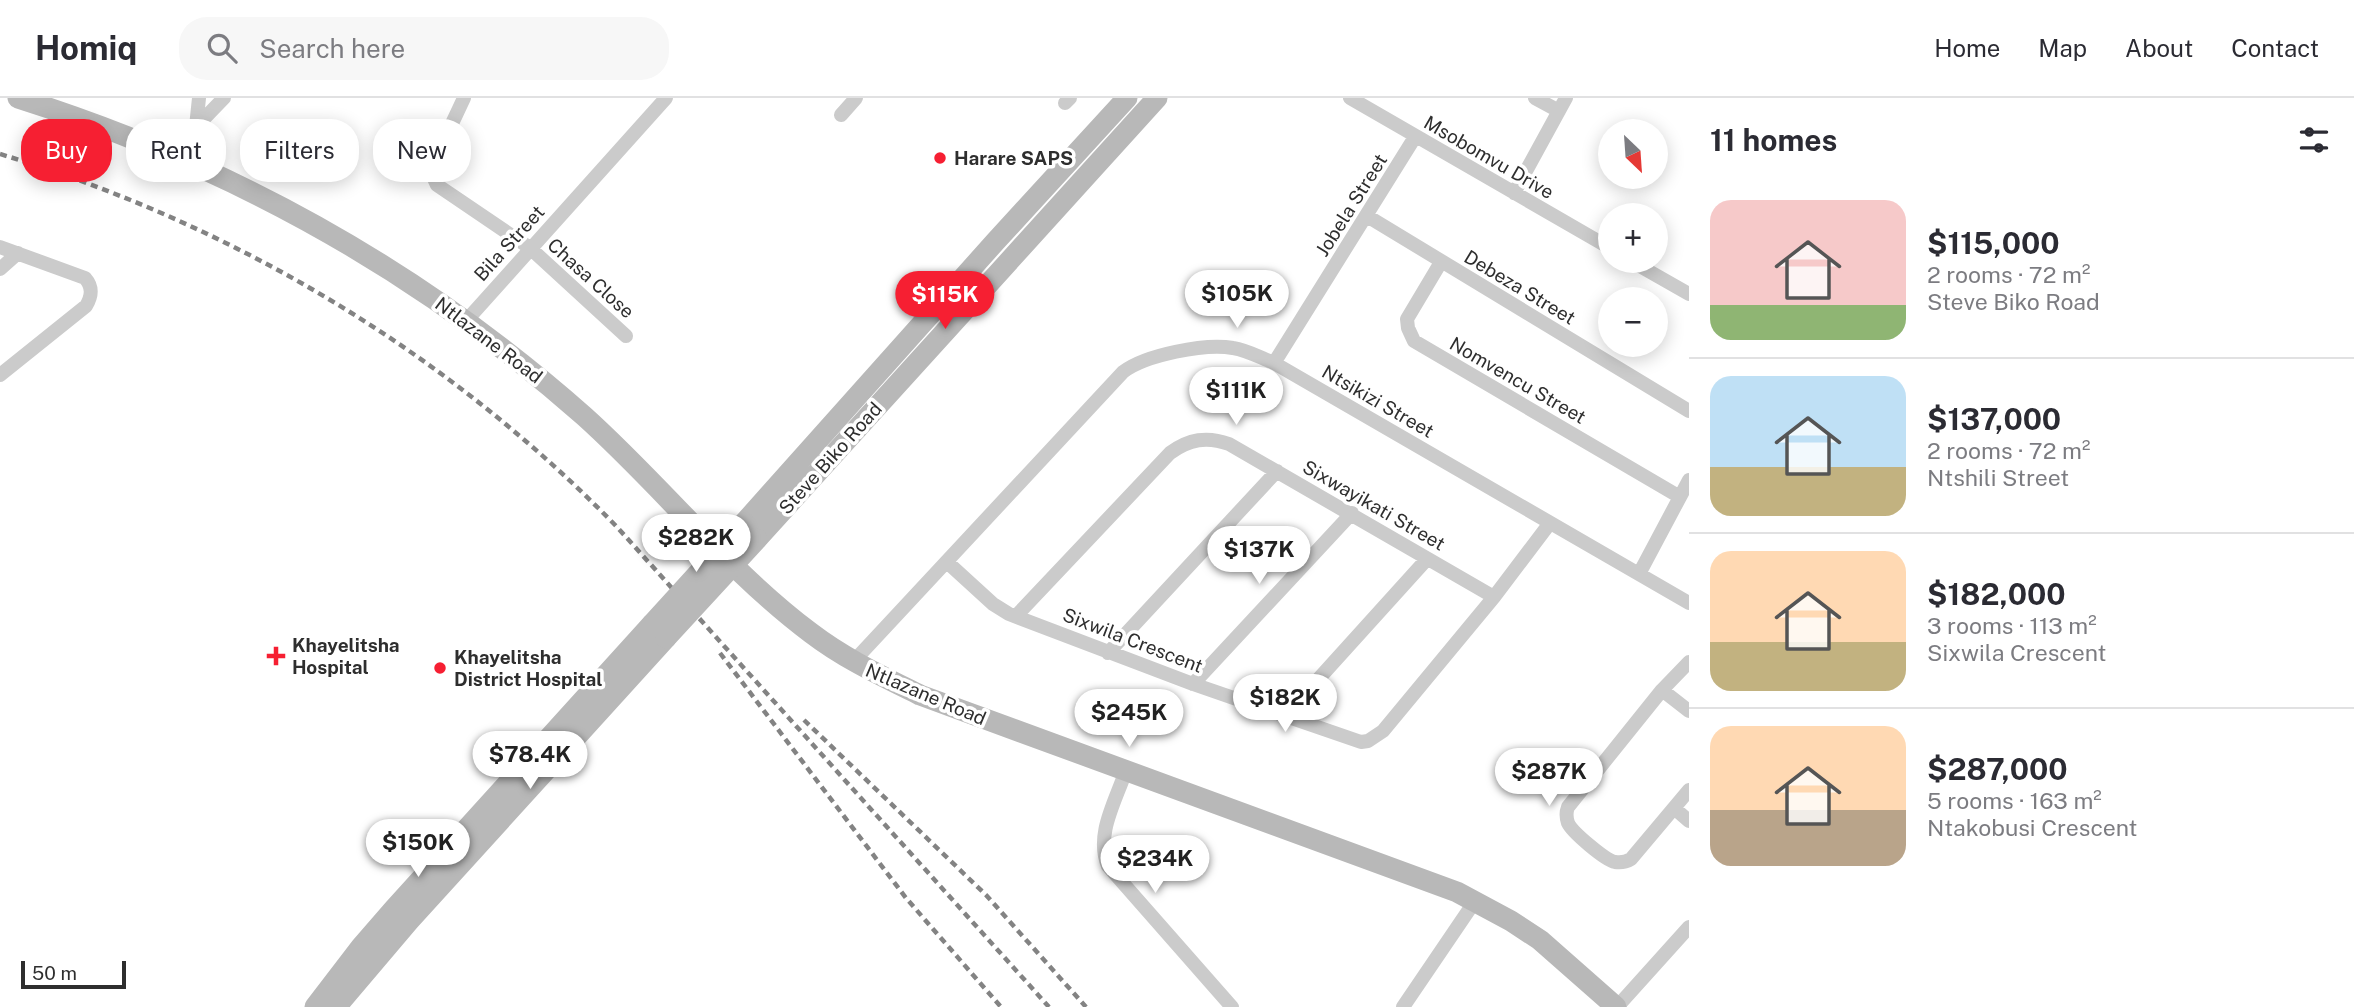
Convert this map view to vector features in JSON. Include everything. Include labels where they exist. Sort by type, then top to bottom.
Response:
[{"type":"street","name":"Ntlazane Road","points":[[18,98],[57,104],[126,134]]},
{"type":"street","points":[[198,119],[199,98]]},
{"type":"street","points":[[204,119],[224,98]]},
{"type":"street","name":"Chasa Close","points":[[464,98],[433,164],[433,178],[437,185],[530,248],[626,336]]},
{"type":"street","name":"Bila Street","points":[[466,321],[666,98]]},
{"type":"street","points":[[841,115],[856,98]]},
{"type":"street","name":"Steve Biko Road","points":[[750,531],[1127,98]]},
{"type":"street","name":"Steve Biko Road","points":[[316,1007],[394,909],[659,631],[1157,98]]},
{"type":"street","name":"Msobomvu Drive","points":[[1350,98],[1598,241]]},
{"type":"street","points":[[1514,193],[1563,104],[1535,98]]},
{"type":"street","name":"Jobela Street","points":[[1274,363],[1415,137]]},
{"type":"street","name":"Ntlazane Road","points":[[226,179],[277,203],[408,280],[539,377],[603,433],[789,615],[853,662],[920,695],[1475,901],[1540,940],[1617,1007]]},
{"type":"street","name":"Debeza Street","points":[[1367,216],[1689,411]]},
{"type":"street","points":[[0,247],[85,278],[91,294],[86,306],[0,375]]},
{"type":"street","points":[[0,268],[18,253]]},
{"type":"street","name":"Nomvencu Street","points":[[1441,262],[1407,319],[1414,341],[1680,497]]},
{"type":"street","points":[[1653,273],[1689,293]]},
{"type":"street","name":"Ntsikizi Street","points":[[853,662],[1123,372],[1136,363],[1163,354],[1229,347],[1274,363],[1689,603]]},
{"type":"street","name":"Sixwayikati Street","points":[[1016,616],[1170,453],[1181,445],[1201,439],[1215,439],[1230,444],[1494,597]]},
{"type":"street","points":[[1108,653],[1277,471]]},
{"type":"street","points":[[1639,574],[1689,480]]},
{"type":"street","points":[[1193,684],[1352,513]]},
{"type":"street","name":"Sixwila Crescent","points":[[947,562],[1002,611],[1193,684],[1357,741],[1368,741],[1382,731],[1494,597],[1550,523]]},
{"type":"street","points":[[1286,716],[1427,559]]},
{"type":"street","name":"Steve Biko Road","points":[[336,1007],[659,631]]},
{"type":"street","points":[[1689,662],[1662,690],[1569,807],[1566,816],[1571,827],[1605,857],[1616,862],[1625,862],[1632,859],[1689,790]]},
{"type":"street","points":[[1662,690],[1689,710]]},
{"type":"street","points":[[1126,770],[1103,834],[1104,856],[1108,866],[1232,1007]]},
{"type":"street","points":[[1674,808],[1689,821]]},
{"type":"street","points":[[1403,1007],[1475,901]]},
{"type":"street","points":[[1617,1007],[1687,935]]},
{"type":"railway","points":[[0,154],[86,183],[171,217],[253,257],[332,301],[409,351],[482,405],[551,464],[617,527],[1049,1007]]},
{"type":"railway","points":[[720,653],[906,898],[1001,1007]]},
{"type":"railway","points":[[804,720],[986,895],[1086,1007]]},
{"type":"place","name":"Harare SAPS","points":[[940,158]]},
{"type":"place","name":"Khayelitsha Hospital","points":[[276,656]]},
{"type":"place","name":"Khayelitsha District Hospital","points":[[440,668]]}]
